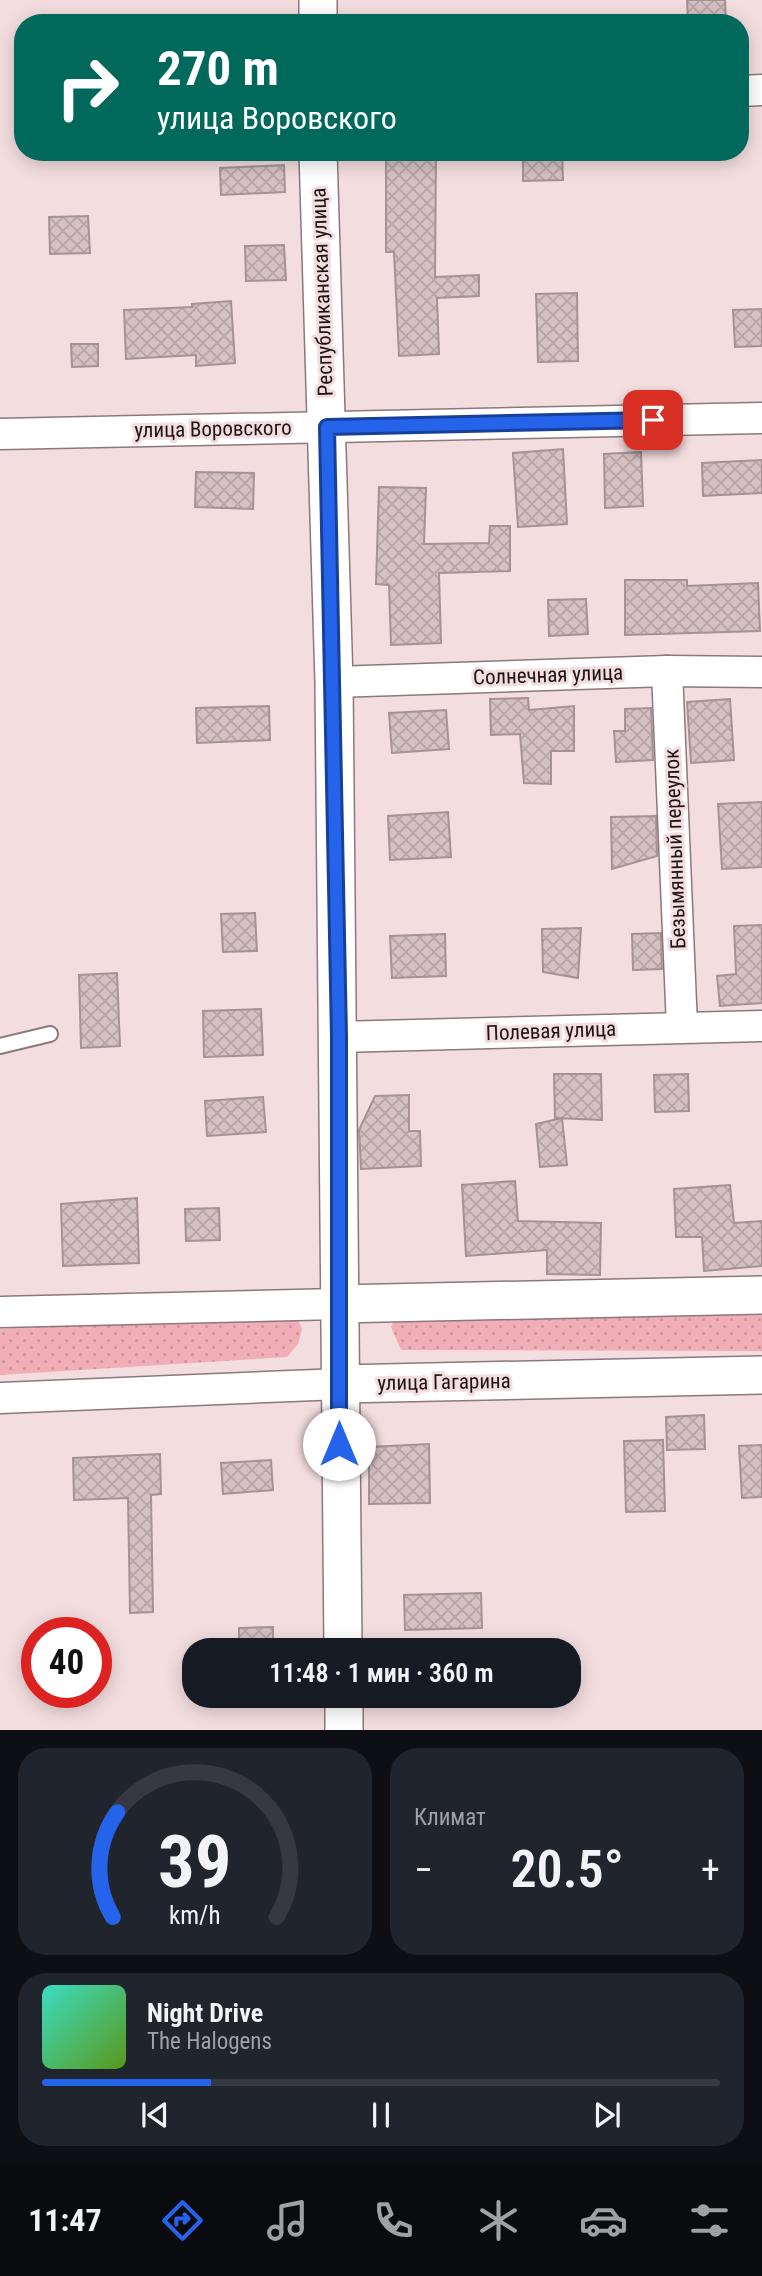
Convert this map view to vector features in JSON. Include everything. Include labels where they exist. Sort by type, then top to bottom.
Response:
[{"type":"street","name":"Республиканская улица","points":[[318,161],[334,682],[343,1638]]},
{"type":"street","name":"улица Воровского","points":[[0,433],[762,418]]},
{"type":"street","name":"Солнечная улица","points":[[334,682],[667,671],[762,673]]},
{"type":"street","name":"Безымянный переулок","points":[[667,671],[682,1027]]},
{"type":"street","name":"Полевая улица","points":[[339,1037],[762,1026]]},
{"type":"street","points":[[0,1312],[762,1295]]},
{"type":"street","name":"улица Гагарина","points":[[0,1398],[340,1384],[762,1375]]},
{"type":"street","points":[[344,1708],[344,1730]]},
{"type":"lane","points":[[0,1046],[50,1034]]},
{"type":"shaded area","points":[[762,1305],[762,1351],[401,1350],[391,1327],[400,1307]]},
{"type":"shaded area","points":[[283,1306],[296,1315],[302,1329],[298,1344],[287,1357],[0,1375],[0,1329]]},
{"type":"building","points":[[687,0],[725,0],[726,14],[688,14]]},
{"type":"building","points":[[386,161],[436,161],[435,277],[479,275],[479,296],[437,298],[439,354],[399,356],[394,252],[386,252]]},
{"type":"building","points":[[523,161],[562,161],[563,180],[523,181]]},
{"type":"building","points":[[284,165],[285,192],[221,195],[220,168]]},
{"type":"building","points":[[88,216],[90,253],[50,254],[49,217]]},
{"type":"building","points":[[284,245],[286,280],[246,281],[245,246]]},
{"type":"building","points":[[577,293],[578,361],[538,362],[536,294]]},
{"type":"building","points":[[231,301],[235,363],[196,366],[196,355],[126,359],[124,310],[192,307],[192,304]]},
{"type":"building","points":[[762,309],[762,346],[735,347],[733,310]]},
{"type":"building","points":[[71,344],[98,344],[98,366],[72,367]]},
{"type":"building","points":[[563,449],[567,524],[518,527],[513,453]]},
{"type":"building","points":[[641,452],[643,506],[605,508],[604,454]]},
{"type":"building","points":[[762,460],[762,493],[703,496],[702,463]]},
{"type":"building","points":[[196,472],[254,473],[253,509],[195,507]]},
{"type":"building","points":[[379,487],[426,488],[424,544],[489,543],[490,526],[510,526],[510,571],[439,573],[441,643],[391,645],[389,585],[376,584]]},
{"type":"building","points":[[625,580],[687,580],[687,586],[758,583],[760,631],[625,635]]},
{"type":"building","points":[[586,599],[588,634],[549,636],[548,600]]},
{"type":"building","points":[[528,698],[529,710],[574,706],[574,751],[551,751],[551,784],[524,783],[520,734],[491,735],[490,699]]},
{"type":"building","points":[[730,699],[734,760],[691,763],[687,702]]},
{"type":"building","points":[[269,706],[270,740],[197,743],[196,708]]},
{"type":"building","points":[[651,708],[653,760],[616,762],[614,731],[625,731],[625,709]]},
{"type":"building","points":[[446,710],[449,749],[392,753],[389,713]]},
{"type":"building","points":[[762,802],[762,867],[722,869],[718,804]]},
{"type":"building","points":[[448,812],[451,857],[390,860],[388,816]]},
{"type":"building","points":[[656,816],[657,856],[612,869],[611,817]]},
{"type":"building","points":[[255,913],[257,951],[223,952],[221,914]]},
{"type":"building","points":[[762,925],[762,1003],[720,1006],[717,976],[736,974],[734,926]]},
{"type":"building","points":[[581,928],[578,978],[543,972],[542,929]]},
{"type":"building","points":[[661,933],[662,969],[633,970],[632,934]]},
{"type":"building","points":[[445,934],[446,976],[392,978],[390,936]]},
{"type":"building","points":[[117,973],[120,1046],[81,1048],[79,975]]},
{"type":"building","points":[[261,1009],[263,1055],[204,1057],[203,1011]]},
{"type":"building","points":[[554,1074],[601,1074],[602,1120],[555,1118]]},
{"type":"building","points":[[688,1074],[689,1111],[655,1112],[654,1075]]},
{"type":"building","points":[[409,1095],[409,1131],[420,1131],[421,1166],[361,1169],[359,1130],[375,1096]]},
{"type":"building","points":[[263,1097],[266,1132],[207,1136],[205,1101]]},
{"type":"building","points":[[562,1118],[567,1165],[540,1167],[536,1124]]},
{"type":"building","points":[[515,1181],[518,1221],[601,1223],[600,1275],[547,1274],[547,1250],[466,1256],[462,1185]]},
{"type":"building","points":[[730,1185],[734,1223],[762,1221],[762,1266],[704,1271],[702,1237],[676,1237],[674,1189]]},
{"type":"building","points":[[137,1198],[139,1263],[63,1266],[61,1204]]},
{"type":"building","points":[[219,1208],[220,1240],[186,1241],[185,1209]]},
{"type":"building","points":[[704,1415],[705,1449],[667,1450],[666,1417]]},
{"type":"building","points":[[663,1440],[665,1511],[626,1512],[624,1441]]},
{"type":"building","points":[[429,1444],[430,1503],[369,1504],[369,1447]]},
{"type":"building","points":[[762,1445],[762,1497],[742,1498],[739,1446]]},
{"type":"building","points":[[160,1454],[161,1494],[151,1495],[153,1612],[130,1613],[128,1498],[74,1500],[73,1458]]},
{"type":"building","points":[[271,1460],[273,1490],[223,1494],[221,1463]]},
{"type":"building","points":[[481,1593],[482,1628],[405,1630],[404,1595]]},
{"type":"building","points":[[273,1627],[273,1638],[239,1638],[239,1628]]},
{"type":"route","points":[[339,1444],[339,1037],[327,427],[653,420]]}]
